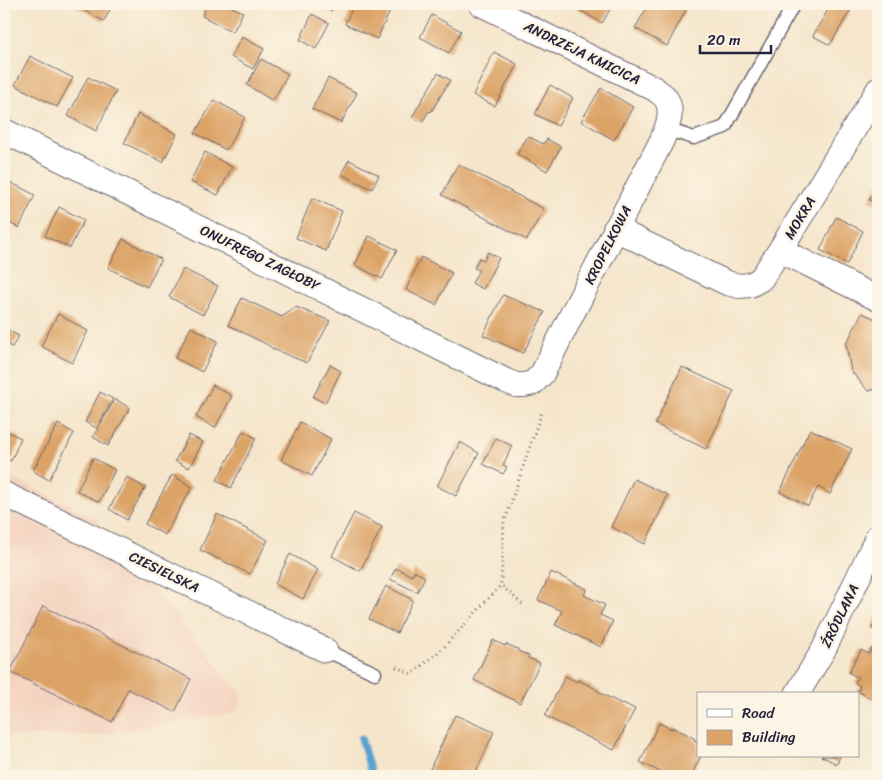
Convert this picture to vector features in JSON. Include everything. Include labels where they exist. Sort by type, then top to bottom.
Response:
[{"type":"street","name":"ANDRZEJA KMICICA","points":[[481,4],[655,89]]},
{"type":"street","name":"KROPELKOWA","points":[[516,385],[524,386],[533,383],[542,374],[662,140],[670,117],[669,106],[664,97],[655,89]]},
{"type":"street","name":"MOKRA","points":[[616,229],[726,283],[738,286],[750,285],[761,279],[878,90]]},
{"type":"street","name":"ONUFREGO ZAGŁOBY","points":[[4,130],[516,385]]},
{"type":"street","points":[[780,250],[878,299]]},
{"type":"street","name":"CIESIELSKA","points":[[4,494],[325,650]]},
{"type":"street","name":"ŹRÓDLANA","points":[[798,692],[824,649],[878,536]]},
{"type":"lane","points":[[666,129],[694,138],[726,127],[794,4]]},
{"type":"lane","points":[[325,650],[375,673]]},
{"type":"path","points":[[396,667],[412,674],[442,649],[501,585],[504,523],[542,412]]},
{"type":"path","points":[[501,585],[522,604]]},
{"type":"shaded area","points":[[4,474],[94,517],[243,696],[235,713],[101,735],[4,736]]},
{"type":"building","points":[[74,4],[113,4],[104,21]]},
{"type":"building","points":[[207,4],[226,4],[243,12],[233,32],[202,16]]},
{"type":"building","points":[[316,4],[335,4],[331,11]]},
{"type":"building","points":[[354,4],[374,4],[390,11],[377,39],[345,24]]},
{"type":"building","points":[[578,4],[613,4],[602,23],[576,8]]},
{"type":"building","points":[[649,4],[689,4],[667,46],[635,28]]},
{"type":"building","points":[[831,4],[854,4],[830,45],[813,36]]},
{"type":"building","points":[[312,14],[329,23],[316,49],[300,40]]},
{"type":"building","points":[[432,15],[461,31],[449,53],[420,37]]},
{"type":"building","points":[[242,37],[264,49],[253,69],[231,57]]},
{"type":"building","points":[[494,52],[517,64],[495,106],[473,95]]},
{"type":"building","points":[[30,56],[73,78],[57,107],[15,85]]},
{"type":"building","points":[[261,59],[288,74],[273,101],[247,85]]},
{"type":"building","points":[[438,73],[450,80],[431,112],[429,111],[422,122],[412,117]]},
{"type":"building","points":[[88,77],[116,91],[96,131],[68,116]]},
{"type":"building","points":[[328,78],[357,93],[341,123],[312,109]]},
{"type":"building","points":[[550,85],[573,98],[558,126],[535,114]]},
{"type":"building","points":[[601,88],[633,107],[614,140],[581,121]]},
{"type":"building","points":[[214,100],[245,117],[226,150],[195,133]]},
{"type":"building","points":[[138,114],[177,134],[163,162],[124,143]]},
{"type":"building","points":[[528,136],[543,144],[547,139],[561,147],[547,171],[517,154]]},
{"type":"building","points":[[205,152],[232,167],[218,195],[190,182]]},
{"type":"building","points":[[349,160],[379,175],[372,189],[341,174]]},
{"type":"building","points":[[458,164],[544,209],[527,240],[442,195]]},
{"type":"building","points":[[4,179],[35,195],[19,228],[4,220]]},
{"type":"building","points":[[878,183],[878,205],[869,200]]},
{"type":"building","points":[[312,198],[342,211],[326,251],[296,238]]},
{"type":"building","points":[[59,207],[84,220],[70,248],[45,236]]},
{"type":"building","points":[[836,217],[863,231],[847,264],[820,250]]},
{"type":"building","points":[[369,236],[397,250],[382,279],[355,265]]},
{"type":"building","points":[[123,239],[161,259],[147,287],[108,268]]},
{"type":"building","points":[[488,252],[499,258],[483,289],[472,283],[479,270],[474,268],[479,258],[484,260]]},
{"type":"building","points":[[421,257],[452,273],[436,305],[406,290]]},
{"type":"building","points":[[183,269],[218,286],[203,315],[169,297]]},
{"type":"building","points":[[503,295],[545,312],[523,353],[483,335]]},
{"type":"building","points":[[242,298],[282,317],[296,307],[330,321],[307,363],[273,349],[228,325]]},
{"type":"building","points":[[862,313],[878,320],[878,389],[868,391],[851,371],[846,344]]},
{"type":"building","points":[[58,314],[88,331],[72,363],[41,346]]},
{"type":"building","points":[[191,327],[218,341],[202,372],[175,358]]},
{"type":"building","points":[[4,328],[19,336],[12,347],[4,343]]},
{"type":"building","points":[[330,365],[341,371],[325,403],[313,397]]},
{"type":"building","points":[[682,367],[734,391],[706,449],[655,424]]},
{"type":"building","points":[[213,385],[232,396],[215,428],[196,417]]},
{"type":"building","points":[[100,392],[113,399],[97,428],[85,422]]},
{"type":"building","points":[[115,399],[130,408],[108,446],[93,437]]},
{"type":"building","points":[[300,422],[331,439],[312,476],[281,460]]},
{"type":"building","points":[[58,424],[74,433],[49,480],[33,471]]},
{"type":"building","points":[[810,429],[852,449],[830,494],[818,487],[808,506],[780,492]]},
{"type":"building","points":[[4,430],[21,438],[11,461],[4,457]]},
{"type":"building","points":[[243,431],[256,438],[231,488],[217,480]]},
{"type":"building","points":[[189,435],[203,442],[189,468],[175,461]]},
{"type":"building","points":[[496,438],[512,446],[503,465],[507,467],[503,474],[483,464]]},
{"type":"building","points":[[460,442],[479,453],[456,496],[437,486]]},
{"type":"building","points":[[93,458],[115,470],[99,502],[77,491]]},
{"type":"building","points":[[172,475],[192,487],[165,535],[145,524]]},
{"type":"building","points":[[127,477],[145,488],[127,520],[109,509]]},
{"type":"building","points":[[634,479],[668,495],[645,544],[611,527]]},
{"type":"building","points":[[354,513],[382,527],[360,571],[332,556]]},
{"type":"building","points":[[217,514],[268,540],[250,574],[200,550]]},
{"type":"building","points":[[290,554],[318,570],[303,599],[275,584]]},
{"type":"building","points":[[396,568],[412,576],[414,571],[425,577],[417,592],[390,579]]},
{"type":"building","points":[[551,572],[587,589],[584,595],[605,605],[600,615],[613,621],[601,647],[555,625],[562,611],[538,600]]},
{"type":"building","points":[[386,586],[413,600],[397,633],[369,619]]},
{"type":"building","points":[[43,606],[191,679],[175,712],[128,689],[112,722],[10,672]]},
{"type":"building","points":[[878,614],[878,631],[872,628]]},
{"type":"building","points":[[493,640],[505,646],[506,644],[518,649],[518,651],[529,656],[528,658],[540,663],[520,703],[474,680]]},
{"type":"building","points":[[872,648],[878,651],[878,702],[857,691],[860,686],[855,683],[858,677],[849,673],[861,650],[869,654]]},
{"type":"building","points":[[565,676],[589,685],[600,693],[635,709],[614,750],[545,716]]},
{"type":"building","points":[[455,715],[494,732],[474,776],[445,776],[430,769]]},
{"type":"building","points":[[659,723],[683,732],[697,742],[697,758],[700,758],[691,776],[668,776],[640,762]]},
{"type":"building","points":[[825,758],[839,758],[837,764]]},
{"type":"waterway","points":[[361,738],[372,776]]}]
